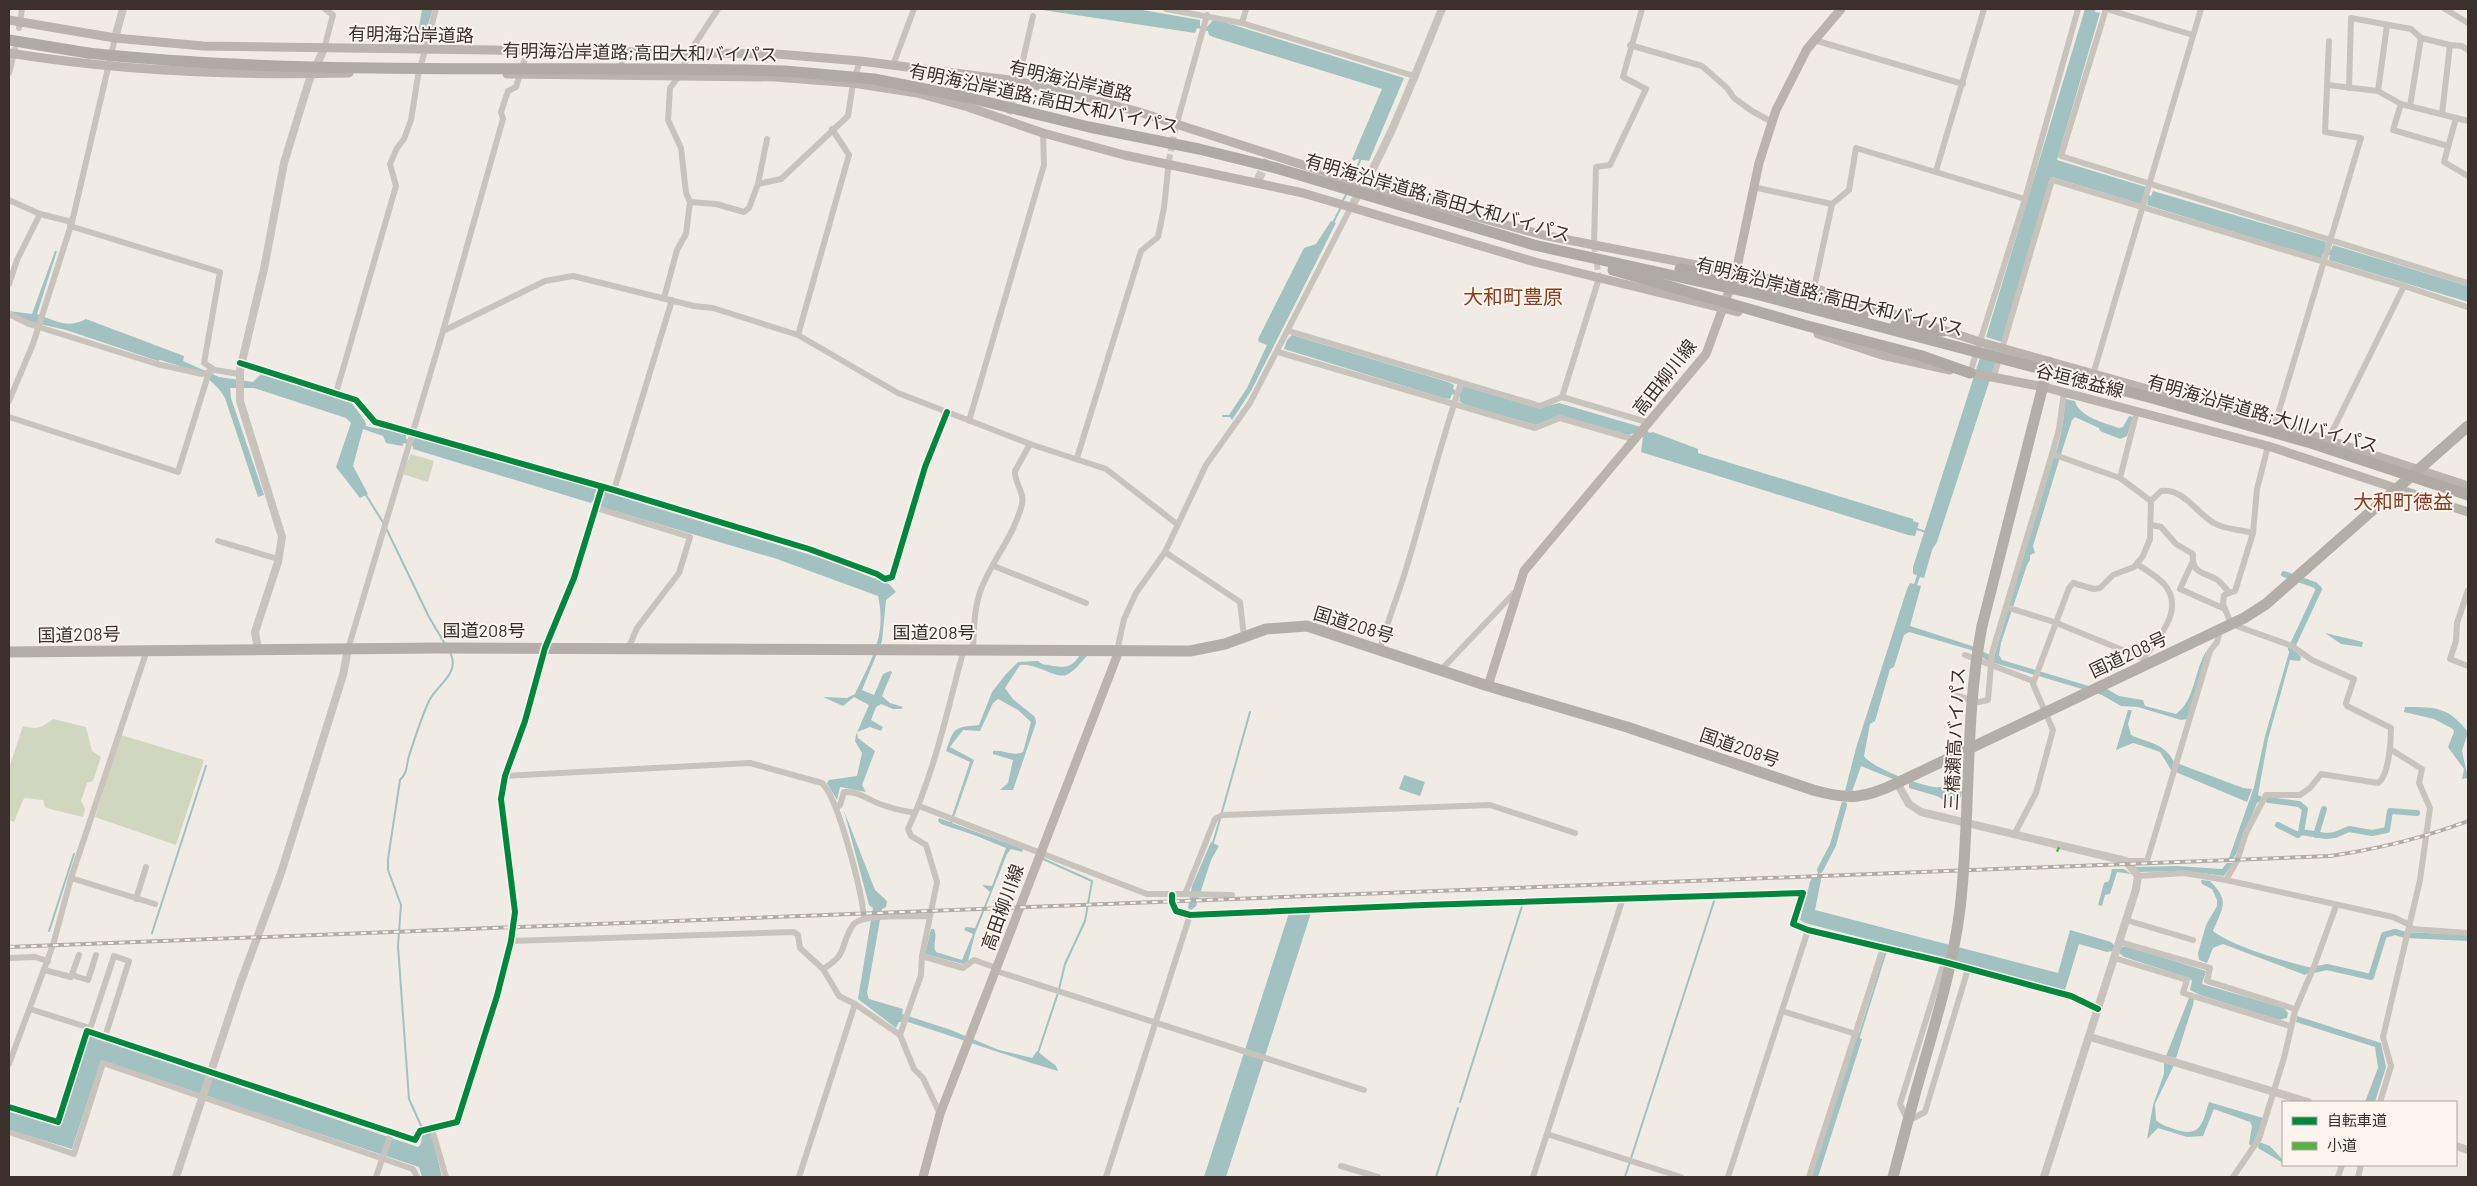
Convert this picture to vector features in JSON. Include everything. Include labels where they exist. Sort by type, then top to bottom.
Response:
[{"type":"highway","name":"有明海沿岸道路;高田大和バイパス","points":[[11,46],[149,60],[252,65],[785,71],[874,79],[966,97],[1089,127],[1199,149],[1276,168],[1534,245],[1730,288],[2047,366]]},
{"type":"highway","points":[[1534,245],[1742,280],[1813,298],[1923,332],[1943,331]]},
{"type":"highway","points":[[1534,245],[1804,325],[1922,356],[1970,373]]},
{"type":"highway","name":"三橋瀬高バイパス","points":[[1893,1177],[1949,966],[1959,911],[1965,849],[1971,703],[1982,626],[2044,387],[2047,366]]},
{"type":"highway","name":"有明海沿岸道路;大川バイパス","points":[[2047,366],[2311,443],[2468,495]]},
{"type":"highway","name":"国道208号","points":[[9,652],[348,648],[1190,651],[1225,644],[1266,629],[1307,626],[1374,647],[1440,671],[1626,727],[1839,798],[1870,795],[1897,784],[2148,660],[2220,630],[2266,604],[2468,426]]},
{"type":"highway","name":"三橋瀬高バイパス","points":[[1887,1177],[1908,1120]]},
{"type":"main road","name":"高田柳川線","points":[[1488,686],[1524,571],[1706,354],[1736,272],[1753,188],[1772,122],[1792,74],[1814,40],[1841,9]]},
{"type":"main road","name":"有明海沿岸道路","points":[[9,20],[20,25],[115,38],[204,46],[424,51],[777,54],[893,65],[1018,84],[1176,127],[1415,201],[1543,235],[1594,246]]},
{"type":"main road","points":[[11,46],[107,64],[204,72],[312,74],[391,72],[420,74],[774,77],[853,83],[937,98],[1008,117],[1043,133],[1303,193],[1408,225],[1599,278],[1813,332],[1882,355],[1931,367],[1970,373]]},
{"type":"main road","points":[[204,46],[204,72]]},
{"type":"main road","points":[[1594,246],[1814,288],[1980,342]]},
{"type":"main road","name":"谷垣徳益線","points":[[1980,342],[2002,348],[2047,366],[2275,424],[2421,469],[2468,486]]},
{"type":"main road","name":"谷垣徳益線","points":[[1970,373],[1994,376],[2044,387],[2268,446],[2468,512]]},
{"type":"main road","points":[[2268,446],[2275,424]]},
{"type":"main road","points":[[2315,461],[2328,440]]},
{"type":"main road","name":"高田柳川線","points":[[923,1177],[940,1114],[1039,853],[1117,656],[1117,651]]},
{"type":"street","points":[[20,25],[22,9]]},
{"type":"street","points":[[9,401],[26,364],[39,327],[71,224],[107,64],[122,9]]},
{"type":"street","points":[[258,649],[255,632],[278,559],[282,537],[240,401],[240,363],[264,269],[284,163],[312,74],[324,49],[333,15],[325,9]]},
{"type":"street","points":[[336,393],[396,186],[390,164],[408,131],[424,51],[436,9]]},
{"type":"street","points":[[664,298],[677,250],[686,234],[690,202],[686,193],[681,148],[668,120],[670,88],[679,76],[689,53],[718,9]]},
{"type":"street","points":[[893,65],[914,9]]},
{"type":"street","points":[[1166,9],[1242,23],[1414,76]]},
{"type":"street","points":[[1242,23],[1246,9]]},
{"type":"street","points":[[1117,651],[1130,605],[1165,552],[1206,465],[1250,403],[1289,331],[1351,207],[1365,185],[1394,127],[1442,9]]},
{"type":"street","points":[[1594,246],[1596,167],[1610,165],[1646,89],[1623,76],[1630,44],[1642,9]]},
{"type":"street","points":[[1936,171],[1984,9]]},
{"type":"street","points":[[1970,373],[2025,199],[2078,9]]},
{"type":"street","points":[[2193,35],[2106,9],[2061,156],[2468,283]]},
{"type":"street","points":[[2094,368],[2201,9]]},
{"type":"street","points":[[2445,9],[2468,23]]},
{"type":"street","points":[[1018,84],[1034,16]]},
{"type":"street","points":[[1176,127],[1207,16]]},
{"type":"street","points":[[2349,88],[2351,18],[2411,29],[2422,38],[2462,46],[2468,50]]},
{"type":"street","points":[[2378,91],[2387,25]]},
{"type":"street","points":[[2410,106],[2422,38]]},
{"type":"street","points":[[1814,40],[1963,84]]},
{"type":"street","points":[[2275,424],[2361,138],[2325,132],[2329,41]]},
{"type":"street","points":[[1630,44],[1697,63],[1727,88],[1734,98],[1772,122]]},
{"type":"street","points":[[2442,114],[2450,45]]},
{"type":"street","points":[[9,73],[11,46]]},
{"type":"street","points":[[176,1177],[256,939],[283,867],[344,675],[348,648],[443,331],[503,119],[501,112],[508,91],[516,87],[527,52]]},
{"type":"street","points":[[621,52],[622,76]]},
{"type":"street","points":[[758,184],[781,179],[848,116],[853,83],[860,61]]},
{"type":"street","points":[[2328,85],[2378,91],[2400,104],[2468,121]]},
{"type":"street","points":[[2400,104],[2393,130],[2448,146]]},
{"type":"street","points":[[2456,118],[2444,162],[2468,176]]},
{"type":"street","points":[[798,335],[849,155],[832,129]]},
{"type":"street","points":[[969,421],[1044,165],[1043,133]]},
{"type":"street","points":[[690,202],[716,204],[744,212],[749,208],[758,184],[767,139]]},
{"type":"street","points":[[1814,288],[1832,204],[1848,190],[1856,148],[2025,199]]},
{"type":"street","points":[[1077,458],[1141,251],[1158,237],[1164,208],[1169,163]]},
{"type":"street","points":[[1994,376],[2052,180],[2468,307]]},
{"type":"street","points":[[1753,188],[1832,204]]},
{"type":"street","points":[[9,200],[40,214],[220,272],[204,359],[206,366],[212,371]]},
{"type":"street","points":[[9,281],[40,214]]},
{"type":"street","points":[[443,331],[545,281],[562,276],[573,276],[694,306],[713,308],[798,335],[898,393],[1030,444],[1106,469],[1177,524]]},
{"type":"street","points":[[1562,397],[1599,278]]},
{"type":"street","points":[[2328,440],[2404,286]]},
{"type":"street","points":[[614,490],[672,300]]},
{"type":"street","points":[[9,314],[39,327],[157,364],[202,374],[212,371],[239,374]]},
{"type":"street","points":[[1289,331],[1540,406],[1562,397],[1642,432]]},
{"type":"street","points":[[1278,352],[1535,428],[1560,418],[1642,432]]},
{"type":"street","points":[[240,363],[356,400],[375,422],[614,490],[809,549],[889,579],[892,577],[925,466],[947,412]]},
{"type":"street","points":[[9,418],[178,472],[212,371]]},
{"type":"street","points":[[1374,647],[1396,604],[1461,383]]},
{"type":"street","points":[[1954,695],[1979,702],[1988,700],[1992,653],[2059,429],[2064,392]]},
{"type":"street","points":[[2120,478],[2137,411]]},
{"type":"street","points":[[900,1035],[922,976],[922,956],[929,916],[938,882],[926,845],[908,832],[951,703],[962,660],[968,649],[980,592],[1015,528],[1023,503],[1023,497],[1015,476],[1030,444]]},
{"type":"street","points":[[2226,880],[2237,861],[2246,833],[2266,795],[2300,795],[2310,788],[2321,774],[2378,783],[2384,777],[2390,749],[2391,728],[2347,706],[2346,703],[2354,679],[2312,660],[2292,646],[2232,624],[2226,609],[2224,595],[2228,591],[2235,591],[2253,533],[2257,489],[2268,446]]},
{"type":"street","points":[[2052,454],[2120,478],[2151,501]]},
{"type":"street","points":[[30,1009],[210,1073],[415,1140],[420,1131],[457,1122],[494,1006],[511,941],[515,912],[501,799],[505,776],[525,721],[545,648],[574,578],[602,487]]},
{"type":"street","points":[[2014,832],[2036,793],[2053,730],[2044,713],[2033,681],[2054,622],[2073,583],[2094,589],[2100,588],[2114,575],[2137,564],[2147,548],[2151,501],[2161,490],[2168,491],[2189,501],[2212,522],[2227,529],[2236,528],[2253,533]]},
{"type":"street","points":[[596,508],[690,537],[679,573],[638,628],[628,649]]},
{"type":"street","points":[[2150,525],[2161,527],[2176,544],[2193,554],[2192,562],[2180,589],[2171,597]]},
{"type":"street","points":[[218,540],[278,559]]},
{"type":"street","points":[[1165,552],[1240,602],[1244,636]]},
{"type":"street","points":[[2192,562],[2197,571],[2218,580],[2228,591]]},
{"type":"street","points":[[2006,607],[2054,622],[2148,660],[2172,614],[2171,597],[2164,584],[2137,564]]},
{"type":"street","points":[[994,566],[1086,603]]},
{"type":"street","points":[[1440,671],[1518,589]]},
{"type":"street","points":[[2180,589],[2226,609]]},
{"type":"street","points":[[2468,590],[2457,623],[2456,641],[2450,659],[2468,666]]},
{"type":"street","points":[[1897,784],[1909,804],[1921,812],[2014,832],[2126,861],[2147,861],[2210,651],[2217,642],[2220,630]]},
{"type":"street","points":[[9,1064],[48,961],[72,878],[147,650]]},
{"type":"street","points":[[1964,656],[1991,663],[2033,681]]},
{"type":"street","points":[[2380,1101],[2391,1066],[2383,1037],[2398,978],[2408,924],[2420,880],[2430,808],[2419,783],[2422,772],[2420,766],[2390,749]]},
{"type":"street","points":[[505,776],[750,763],[822,783],[836,808],[862,902],[864,918]]},
{"type":"street","points":[[836,808],[840,805],[844,792],[848,792],[862,795],[886,806],[915,814]]},
{"type":"street","points":[[1185,894],[1215,819],[1222,815],[1490,805],[1575,833]]},
{"type":"street","points":[[918,806],[1147,894],[1232,895]]},
{"type":"street","points":[[2126,861],[2138,876]]},
{"type":"street","points":[[136,899],[146,867]]},
{"type":"street","points":[[2138,876],[2184,873],[2226,880],[2336,906],[2393,917],[2412,928],[2423,931],[2468,933]]},
{"type":"street","points":[[2044,1177],[2090,1037],[2138,876]]},
{"type":"street","points":[[72,878],[155,904]]},
{"type":"street","points":[[1172,895],[1172,902],[1176,911],[1190,915],[1623,898],[1804,894],[1793,924],[1808,930],[1944,962],[2071,996],[2098,1009]]},
{"type":"street","points":[[1533,1177],[1623,898]]},
{"type":"street","points":[[2233,1177],[2259,1139],[2284,1058],[2295,1008],[2315,964],[2336,906]]},
{"type":"street","points":[[1106,1177],[1190,915]]},
{"type":"street","points":[[823,969],[838,960],[854,924],[864,918],[929,916]]},
{"type":"street","points":[[2126,920],[2193,940]]},
{"type":"street","points":[[1728,1177],[1808,930]]},
{"type":"street","points":[[511,941],[794,932],[798,935],[800,948],[823,969],[834,991],[900,1035],[914,1069],[923,1078],[940,1114]]},
{"type":"street","points":[[2119,942],[2210,968],[2207,981],[2295,1008]]},
{"type":"street","points":[[1809,1177],[1883,948]]},
{"type":"street","points":[[72,975],[79,955]]},
{"type":"street","points":[[44,970],[88,980],[96,955]]},
{"type":"street","points":[[9,1106],[58,1122],[87,1031],[90,1030],[114,956],[129,961],[105,1037]]},
{"type":"street","points":[[922,956],[963,968],[974,960],[1244,1052],[1364,1090]]},
{"type":"street","points":[[2115,956],[2186,980],[2183,993],[2290,1025]]},
{"type":"street","points":[[9,958],[34,957],[48,961]]},
{"type":"street","points":[[1944,962],[1900,1104],[1908,1120],[1925,1112],[1968,969]]},
{"type":"street","points":[[799,1177],[855,1004]]},
{"type":"street","points":[[1782,1011],[1856,1034]]},
{"type":"street","points":[[2090,1037],[2305,1101]]},
{"type":"street","points":[[9,1132],[74,1154],[102,1063],[382,1158],[413,1170],[417,1177]]},
{"type":"street","points":[[432,1129],[446,1177]]},
{"type":"street","points":[[376,1177],[391,1133]]},
{"type":"street","points":[[1547,1134],[1681,1177]]},
{"type":"street","points":[[1341,1166],[1378,1177]]},
{"type":"green space","points":[[411,454],[434,461],[428,482],[402,474]]},
{"type":"green space","points":[[53,719],[86,727],[92,751],[101,757],[93,781],[87,783],[81,801],[85,809],[83,817],[45,807],[43,800],[25,798],[14,822],[9,820],[9,768],[23,726],[39,727]]},
{"type":"green space","points":[[121,735],[204,760],[176,845],[95,817]]},
{"type":"water","points":[[422,9],[433,9],[423,40],[420,40],[417,39]]},
{"type":"water","points":[[1036,9],[1137,9],[1200,20],[1200,26],[1207,27],[1214,19],[1404,78],[1369,161],[1357,159],[1354,161],[1352,159],[1382,89],[1213,37],[1209,35],[1208,31],[1197,28],[1195,33]]},
{"type":"water","points":[[2085,9],[2096,9],[2095,12],[2100,13],[2057,160],[2146,187],[2145,194],[2151,196],[2153,191],[2326,242],[2325,249],[2331,250],[2333,245],[2468,286],[2468,302],[2329,260],[2330,255],[2323,253],[2321,259],[2147,205],[2148,199],[2143,198],[2141,204],[2052,177],[2002,342],[1986,337]]},
{"type":"water","points":[[1331,221],[1336,223],[1251,391],[1232,420],[1229,415],[1247,388],[1267,345],[1259,342],[1258,339],[1304,248],[1316,244]]},
{"type":"water","points":[[55,251],[57,251],[37,314],[67,324],[86,319],[184,356],[183,361],[219,377],[253,382],[261,374],[351,402],[365,421],[366,426],[406,433],[406,439],[413,441],[416,436],[597,489],[594,495],[602,496],[605,492],[827,560],[889,584],[896,592],[886,600],[882,641],[862,690],[874,695],[883,674],[890,671],[892,672],[882,696],[890,703],[903,707],[901,709],[893,709],[881,704],[876,707],[871,720],[883,727],[881,731],[870,727],[857,732],[869,705],[854,697],[843,706],[823,697],[847,698],[855,694],[872,658],[879,635],[880,610],[878,596],[777,559],[601,507],[601,501],[594,499],[591,503],[413,449],[413,446],[404,443],[402,446],[386,443],[383,436],[363,429],[353,466],[368,494],[360,498],[336,467],[351,423],[346,418],[254,388],[230,388],[231,398],[264,495],[258,497],[225,398],[213,383],[205,377],[188,369],[158,361],[66,330],[27,321],[9,311],[32,314]]},
{"type":"water","points":[[1292,335],[1448,382],[1454,385],[1453,389],[1461,392],[1463,386],[1538,408],[1559,403],[1641,427],[1650,433],[1653,432],[1698,449],[1698,453],[1913,519],[1913,521],[1919,523],[1915,536],[1641,452],[1643,437],[1637,432],[1626,436],[1560,417],[1536,425],[1465,405],[1459,401],[1460,397],[1452,394],[1450,399],[1443,398],[1284,349],[1287,340]]},
{"type":"water","points":[[1983,348],[1996,351],[1998,355],[1937,542],[1932,550],[1924,578],[1920,577],[1917,585],[1921,586],[1910,626],[1972,646],[1994,657],[2059,442],[2065,399],[2075,401],[2077,407],[2093,419],[2119,428],[2123,427],[2129,416],[2133,417],[2127,436],[2120,439],[2100,431],[2099,428],[2075,417],[2072,420],[2033,546],[2035,553],[2030,555],[2030,560],[2001,643],[1999,655],[2002,660],[2102,690],[2107,689],[2119,696],[2143,700],[2145,706],[2176,714],[2191,693],[2199,667],[2207,650],[2188,719],[2181,720],[2138,707],[2121,706],[2102,695],[1988,661],[1971,650],[1909,632],[1904,635],[1894,667],[1890,669],[1875,721],[1870,724],[1864,756],[1885,770],[1928,786],[1954,785],[1962,792],[1961,797],[1948,803],[1937,796],[1909,788],[1909,783],[1893,779],[1861,766],[1852,792],[1845,791],[1856,748],[1907,589],[1910,583],[1914,584],[1917,575],[1913,574],[1913,567]]},
{"type":"water","points":[[2325,633],[2363,642],[2362,647],[2341,644]]},
{"type":"water","points":[[2290,649],[2295,650],[2301,657],[2300,661],[2290,660],[2268,739],[2258,795],[2262,797],[2261,801],[2257,803],[2236,854],[2233,859],[2229,858],[2254,787],[2265,736]]},
{"type":"water","points":[[1080,655],[1087,656],[1069,674],[1062,676],[1032,666],[1020,665],[1005,688],[1013,699],[1035,717],[1036,723],[1013,790],[1000,790],[1008,783],[1013,760],[993,754],[993,751],[1015,754],[1023,752],[1031,722],[1018,710],[998,699],[993,703],[980,731],[963,730],[950,747],[974,760],[952,823],[1023,849],[1022,852],[1011,849],[1007,854],[975,934],[968,961],[963,964],[925,954],[931,929],[934,929],[936,952],[962,960],[973,934],[964,930],[966,927],[975,928],[990,892],[982,885],[992,886],[1006,848],[941,824],[938,821],[939,818],[950,822],[970,762],[946,751],[951,737],[960,728],[979,725],[992,692],[1018,662],[1038,661],[1045,665],[1065,667],[1074,662]]},
{"type":"water","points":[[2405,707],[2426,707],[2441,710],[2448,713],[2461,724],[2468,732],[2462,751],[2468,778],[2462,779],[2464,769],[2448,747],[2454,732],[2453,729],[2434,719],[2404,712]]},
{"type":"water","points":[[2128,710],[2132,710],[2128,724],[2131,735],[2161,747],[2174,762],[2243,788],[2252,789],[2247,802],[2171,770],[2160,752],[2133,743],[2116,750]]},
{"type":"water","points":[[857,732],[858,738],[875,751],[862,785],[866,792],[840,787],[837,800],[827,783],[829,780],[857,776],[862,753],[855,741]]},
{"type":"water","points":[[1404,775],[1425,782],[1420,796],[1399,789]]},
{"type":"water","points":[[844,811],[875,890],[887,901],[886,907],[882,909],[867,993],[869,999],[903,1009],[902,1014],[951,1030],[999,1050],[1032,1058],[1037,1051],[1056,1066],[1058,1071],[908,1022],[899,1022],[896,1028],[858,999],[873,908],[869,905]]},
{"type":"water","points":[[1211,842],[1219,846],[1211,860],[1196,906],[1191,910],[1188,908],[1192,886]]},
{"type":"water","points":[[2227,863],[2233,863],[2224,876],[2186,871],[2137,872],[2134,867],[2177,866],[2222,869]]},
{"type":"water","points":[[2112,869],[2124,869],[2131,874],[2117,872],[2110,894],[2105,895],[2102,906],[2098,905],[2104,883],[2109,881]]},
{"type":"water","points":[[1814,874],[1822,875],[1815,910],[2058,973],[2070,930],[2111,942],[2117,947],[2126,946],[2206,971],[2202,984],[2284,1008],[2288,1013],[2287,1018],[2279,1020],[2200,995],[2190,990],[2192,981],[2189,978],[2124,957],[2116,952],[2107,952],[2079,944],[2065,990],[1805,923],[1800,920]]},
{"type":"water","points":[[2201,880],[2210,881],[2217,888],[2223,900],[2222,911],[2213,931],[2246,948],[2311,968],[2305,975],[2223,944],[2213,948],[2207,963],[2199,960],[2198,953],[2206,925],[2217,906],[2217,900],[2212,889],[2202,884]]},
{"type":"water","points":[[1289,913],[1311,913],[1226,1177],[1204,1177]]},
{"type":"water","points":[[2189,998],[2194,999],[2193,1005],[2176,1058],[2166,1056]]},
{"type":"water","points":[[2297,1016],[2381,1043],[2386,1067],[2375,1101],[2365,1101],[2378,1068],[2375,1047],[2296,1022]]},
{"type":"water","points":[[89,1036],[418,1147],[421,1144],[422,1136],[431,1132],[442,1177],[422,1177],[419,1167],[101,1061],[72,1149],[9,1130],[9,1110],[59,1125]]},
{"type":"water","points":[[1856,1037],[1862,1039],[1818,1177],[1811,1177]]},
{"type":"water","points":[[2164,1063],[2174,1065],[2155,1104],[2156,1120],[2163,1125],[2177,1130],[2192,1132],[2203,1121],[2209,1102],[2263,1118],[2253,1147],[2249,1144],[2252,1126],[2250,1122],[2214,1109],[2203,1136],[2187,1137],[2158,1128],[2147,1139],[2153,1105],[2164,1074]]},
{"type":"water","points":[[2259,1142],[2270,1146],[2282,1159],[2282,1162],[2258,1148]]},
{"type":"waterway","points":[[1353,177],[1361,158]]},
{"type":"waterway","points":[[1342,202],[1347,193]]},
{"type":"waterway","points":[[1333,223],[1341,207]]},
{"type":"waterway","points":[[1223,416],[1231,416]]},
{"type":"waterway","points":[[366,495],[384,524]]},
{"type":"waterway","points":[[386,528],[429,617],[445,644]]},
{"type":"waterway","points":[[1917,529],[1926,532]]},
{"type":"waterway","points":[[2284,574],[2315,585],[2319,589],[2291,649]]},
{"type":"waterway","points":[[422,1128],[409,1099],[398,946],[401,905],[388,870],[388,859],[400,780],[406,772],[409,756],[429,701],[450,673],[453,660],[450,652]]},
{"type":"waterway","points":[[1222,812],[1250,712]]},
{"type":"waterway","points":[[152,933],[206,766]]},
{"type":"waterway","points":[[2268,800],[2299,804],[2305,809],[2301,832]]},
{"type":"waterway","points":[[1820,870],[1833,845],[1844,805]]},
{"type":"waterway","points":[[2316,835],[2324,809]]},
{"type":"waterway","points":[[2278,825],[2298,835],[2301,832],[2326,836],[2335,835],[2349,829],[2372,833],[2387,830],[2390,811],[2417,813]]},
{"type":"waterway","points":[[1213,843],[1220,819]]},
{"type":"waterway","points":[[49,931],[74,854]]},
{"type":"waterway","points":[[1043,859],[1092,881],[1085,921],[1065,964],[1059,989]]},
{"type":"waterway","points":[[1818,875],[1820,870]]},
{"type":"waterway","points":[[1625,1177],[1715,898]]},
{"type":"waterway","points":[[1460,1102],[1522,906]]},
{"type":"waterway","points":[[2308,971],[2327,967],[2371,977],[2384,935],[2395,932],[2406,935],[2468,938]]},
{"type":"waterway","points":[[1858,1040],[1886,951]]},
{"type":"waterway","points":[[1038,1053],[1058,993]]},
{"type":"waterway","points":[[1436,1177],[1458,1108]]},
{"type":"tunnel","points":[[1009,114],[1017,86]]},
{"type":"tunnel","points":[[1169,160],[1175,130]]},
{"type":"tunnel","points":[[1258,180],[1269,157]]},
{"type":"tunnel","points":[[1594,246],[1599,278]]},
{"type":"railway","points":[[9,947],[2330,856],[2400,842],[2468,821]]},
{"type":"cycle path","points":[[240,363],[356,400],[375,422],[614,490],[809,549],[877,574],[885,579],[892,577],[925,467],[947,412]]},
{"type":"cycle path","points":[[9,1107],[58,1122],[87,1031],[415,1140],[420,1131],[457,1122],[497,996],[511,941],[515,912],[501,799],[505,776],[525,721],[545,648],[574,578],[602,487]]},
{"type":"cycle path","points":[[1172,895],[1172,902],[1176,911],[1190,915],[1424,905],[1803,893],[1793,924],[1808,930],[1944,962],[2071,996],[2098,1009]]},
{"type":"district","name":"大和町豊原","points":[[1513,296]]},
{"type":"district","name":"大和町徳益","points":[[2403,501]]}]
